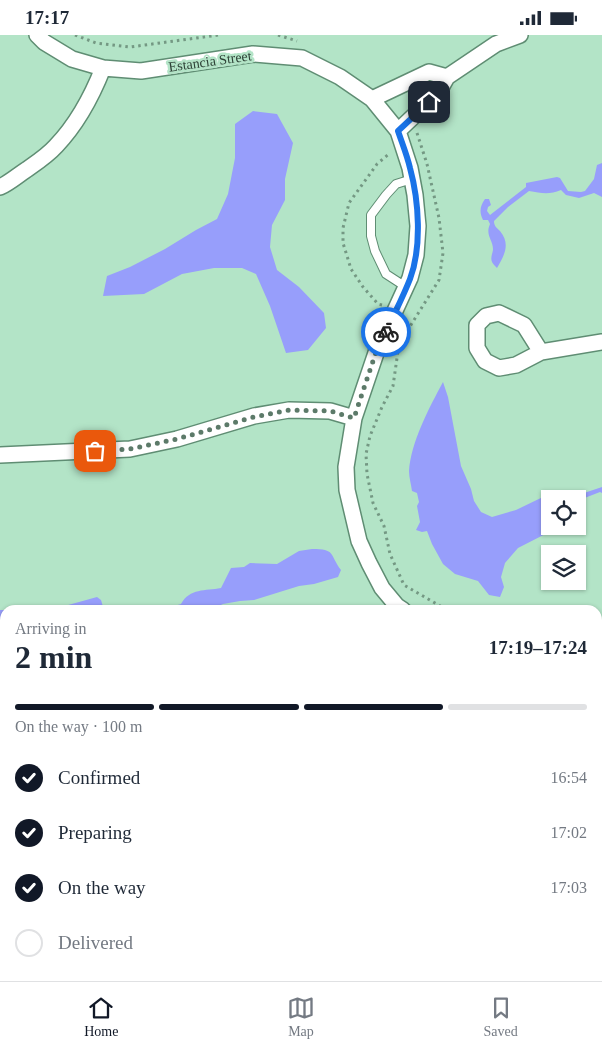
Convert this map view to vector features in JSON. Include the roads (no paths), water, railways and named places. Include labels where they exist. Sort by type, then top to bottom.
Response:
[{"type":"street","name":"Estancia Street","points":[[37,35],[44,42],[72,59],[103,68],[141,71],[252,53],[302,59],[340,77],[372,99],[398,131],[410,168],[415,195],[418,227],[416,255],[410,278],[377,349],[354,418],[346,467],[348,490],[359,541],[382,588],[396,605]]},
{"type":"street","points":[[398,131],[438,93],[447,77],[496,44],[520,35]]},
{"type":"street","points":[[0,187],[55,147],[76,122],[95,89],[103,68]]},
{"type":"street","points":[[372,99],[430,72],[447,77]]},
{"type":"street","points":[[541,353],[602,341]]},
{"type":"street","points":[[0,455],[130,449],[177,439],[254,417],[289,410],[330,411],[354,418]]},
{"type":"lane","points":[[406,287],[386,274],[375,251],[371,236],[371,215],[396,184],[412,179]]},
{"type":"water","points":[[253,111],[277,114],[293,143],[285,179],[285,200],[272,225],[270,247],[277,270],[299,287],[324,313],[326,328],[308,350],[286,353],[270,306],[256,274],[242,268],[214,268],[182,274],[144,294],[103,296],[107,276],[130,267],[165,249],[217,219],[228,194],[235,158],[235,124]]},
{"type":"water","points":[[602,163],[602,197],[594,193],[579,198],[566,195],[561,190],[549,193],[529,191],[508,207],[494,221],[506,245],[497,268],[492,263],[493,246],[488,231],[490,224],[488,220],[483,220],[481,214],[481,207],[485,199],[489,199],[491,205],[487,211],[490,215],[526,187],[526,183],[557,177],[560,178],[568,191],[585,191],[594,179],[597,165]]},
{"type":"water","points":[[443,382],[448,397],[461,466],[474,501],[481,512],[492,517],[516,510],[541,498],[541,535],[543,535],[518,548],[505,563],[501,577],[504,587],[500,597],[489,595],[478,581],[455,574],[443,564],[427,531],[416,530],[420,522],[417,506],[419,502],[417,493],[412,491],[409,473],[410,460],[432,403]]},
{"type":"water","points":[[602,487],[602,493],[586,497],[586,492]]},
{"type":"water","points":[[312,549],[329,551],[341,570],[338,577],[299,586],[254,600],[221,605],[178,605],[193,593],[221,588],[231,568],[244,567],[250,563],[277,564],[299,551]]},
{"type":"water","points":[[97,597],[101,600],[102,605],[68,605]]}]
